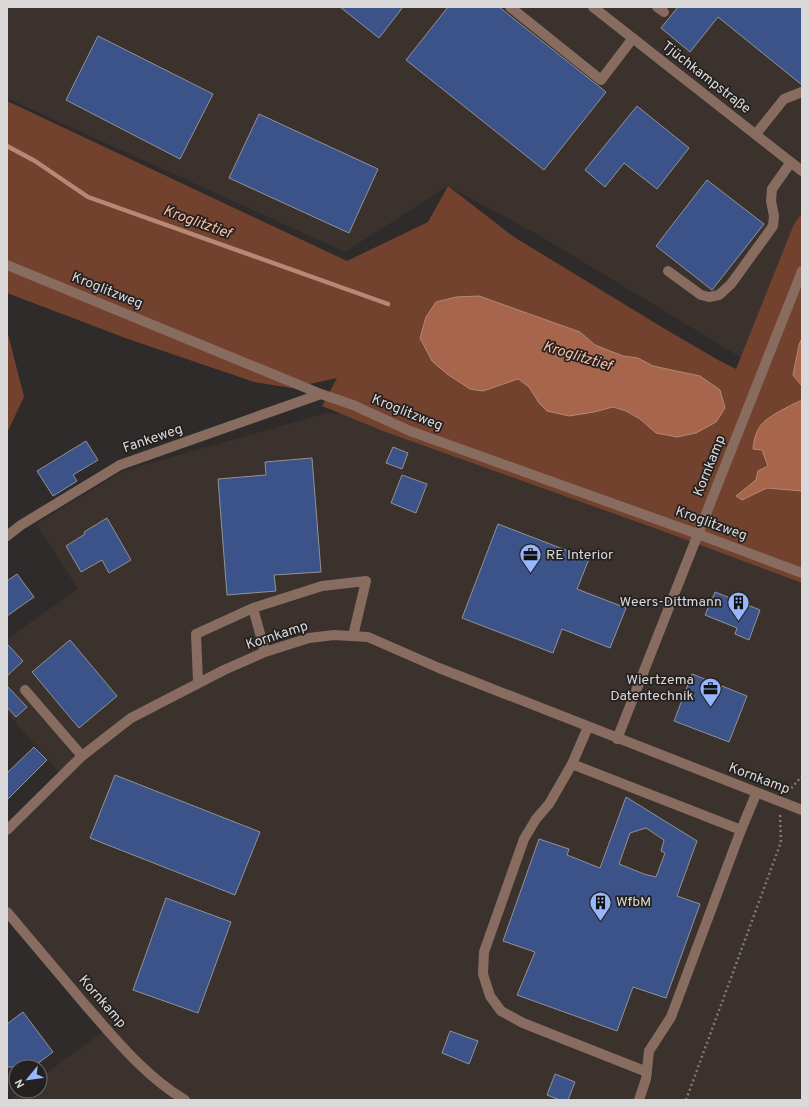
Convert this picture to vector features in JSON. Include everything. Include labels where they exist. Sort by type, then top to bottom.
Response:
[{"type":"street","points":[[510,7],[601,80],[633,38]]},
{"type":"street","name":"Tjüchkampstraße","points":[[593,7],[802,171]]},
{"type":"street","points":[[756,134],[784,99],[802,92]]},
{"type":"street","points":[[668,271],[702,295],[709,297],[719,295],[731,284],[773,226],[774,216],[770,201],[772,189],[791,162]]},
{"type":"street","name":"Kroglitzweg","points":[[7,264],[353,406],[410,431],[698,534],[802,573]]},
{"type":"street","name":"Kornkamp","points":[[617,739],[802,271]]},
{"type":"street","name":"Fankeweg","points":[[7,536],[21,525],[120,465],[321,394]]},
{"type":"street","points":[[198,682],[196,634],[253,608],[322,586],[366,581],[353,636]]},
{"type":"street","points":[[253,608],[266,652]]},
{"type":"street","name":"Kornkamp","points":[[7,830],[82,756],[131,718],[198,682],[266,652],[309,638],[334,635],[368,637],[439,668],[617,739],[756,794],[802,810]]},
{"type":"street","points":[[25,690],[82,756]]},
{"type":"street","points":[[588,727],[572,764],[549,804],[536,819],[524,839],[484,952],[483,974],[490,996],[501,1011],[523,1023],[647,1072]]},
{"type":"street","points":[[572,764],[741,830]]},
{"type":"street","points":[[639,1100],[646,1079],[650,1051],[671,1017],[756,794]]},
{"type":"street","name":"Kornkamp","points":[[7,912],[106,1029],[146,1072],[172,1093],[185,1100]]},
{"type":"path","points":[[686,1100],[781,842]]},
{"type":"shaded area","points":[[7,7],[802,7],[802,245],[755,366],[542,237],[448,186],[345,252],[7,98]]},
{"type":"shaded area","points":[[7,101],[347,261],[428,222],[448,186],[514,237],[665,329],[736,369],[794,224],[802,213],[802,338],[799,345],[793,374],[802,386],[802,400],[784,408],[753,449],[762,450],[769,466],[758,471],[757,480],[742,500],[767,488],[802,491],[802,583],[671,534],[383,431],[322,406],[337,378],[291,388],[254,382],[128,339],[7,293]],"holes":[[[479,296],[580,332],[595,345],[623,356],[638,358],[653,366],[700,376],[725,408],[715,422],[696,433],[677,437],[656,433],[640,419],[626,411],[613,407],[594,412],[539,403],[529,387],[517,379],[483,391],[470,389],[447,374]]]},
{"type":"shaded area","points":[[7,330],[24,397],[7,433]]},
{"type":"shaded area","points":[[327,413],[360,416],[802,573],[802,1100],[10,1100],[48,1099],[48,1072],[106,1029],[7,912],[7,830],[62,776],[7,712],[7,639],[78,589],[36,524],[123,471]]},
{"type":"water","points":[[479,296],[580,332],[595,345],[623,356],[638,358],[653,366],[700,376],[720,390],[725,408],[716,422],[696,433],[677,437],[656,433],[640,419],[626,411],[613,407],[569,416],[547,411],[539,403],[529,387],[518,379],[483,391],[470,389],[447,374],[432,361],[420,338],[426,317],[436,302],[456,297]]},
{"type":"water","points":[[802,338],[802,386],[793,375],[799,345]]},
{"type":"water","points":[[802,400],[802,491],[767,488],[742,500],[736,496],[756,480],[758,471],[768,466],[762,450],[753,449],[757,431],[764,422],[774,414]]},
{"type":"building","points":[[340,7],[403,7],[379,38]]},
{"type":"building","points":[[448,7],[499,7],[606,92],[544,170],[406,60]]},
{"type":"building","points":[[678,7],[802,7],[802,85],[718,17],[690,52],[661,28]]},
{"type":"building","points":[[98,36],[213,94],[180,159],[66,100]]},
{"type":"building","points":[[637,106],[689,148],[657,189],[624,163],[605,187],[585,170]]},
{"type":"building","points":[[259,114],[378,169],[349,233],[229,178]]},
{"type":"building","points":[[707,180],[764,224],[712,290],[656,246]]},
{"type":"building","points":[[86,441],[98,460],[73,475],[77,481],[53,496],[37,471]]},
{"type":"building","points":[[393,447],[408,453],[402,469],[386,463]]},
{"type":"building","points":[[312,458],[321,572],[274,575],[276,591],[227,595],[218,479],[266,475],[265,462]]},
{"type":"building","points":[[402,475],[427,484],[416,513],[391,503]]},
{"type":"building","points":[[107,518],[131,560],[109,573],[102,560],[81,572],[66,546],[85,534],[84,532]]},
{"type":"building","name":"RE Interior","points":[[498,524],[589,559],[577,589],[626,608],[610,648],[562,629],[553,653],[462,618]]},
{"type":"building","points":[[17,574],[34,597],[7,616],[7,581]]},
{"type":"building","name":"Weers-Dittmann","points":[[715,592],[760,610],[749,640],[735,634],[737,628],[705,615]]},
{"type":"building","points":[[70,640],[117,696],[79,728],[32,672]]},
{"type":"building","points":[[7,644],[23,661],[7,676]]},
{"type":"building","name":"Wiertzema Datentechnik","points":[[692,674],[747,696],[729,742],[674,721]]},
{"type":"building","points":[[7,686],[27,707],[16,717],[7,707]]},
{"type":"building","points":[[34,747],[47,760],[7,800],[7,773]]},
{"type":"building","points":[[115,775],[260,832],[235,895],[90,838]]},
{"type":"building","name":"WfbM","points":[[626,797],[697,841],[677,896],[700,904],[666,998],[633,987],[617,1031],[517,995],[535,952],[503,941],[539,839],[569,849],[567,855],[600,868]],"holes":[[[646,828],[664,840],[661,851],[665,853],[656,877],[619,864],[630,833]]]},
{"type":"building","points":[[166,898],[231,922],[198,1013],[133,990]]},
{"type":"building","points":[[23,1012],[53,1052],[44,1059],[8,1059],[7,1067],[7,1024]]},
{"type":"building","points":[[450,1031],[478,1041],[469,1064],[442,1053]]},
{"type":"building","points":[[555,1074],[575,1082],[568,1100],[560,1100],[547,1095]]},
{"type":"waterway","name":"Kroglitztief","points":[[7,146],[35,161],[88,197],[388,304]]},
{"type":"place","name":"RE Interior","points":[[530,574]]},
{"type":"place","name":"Weers-Dittmann","points":[[738,622]]},
{"type":"place","name":"Wiertzema Datentechnik","points":[[710,708]]},
{"type":"place","name":"WfbM","points":[[601,922]]}]
